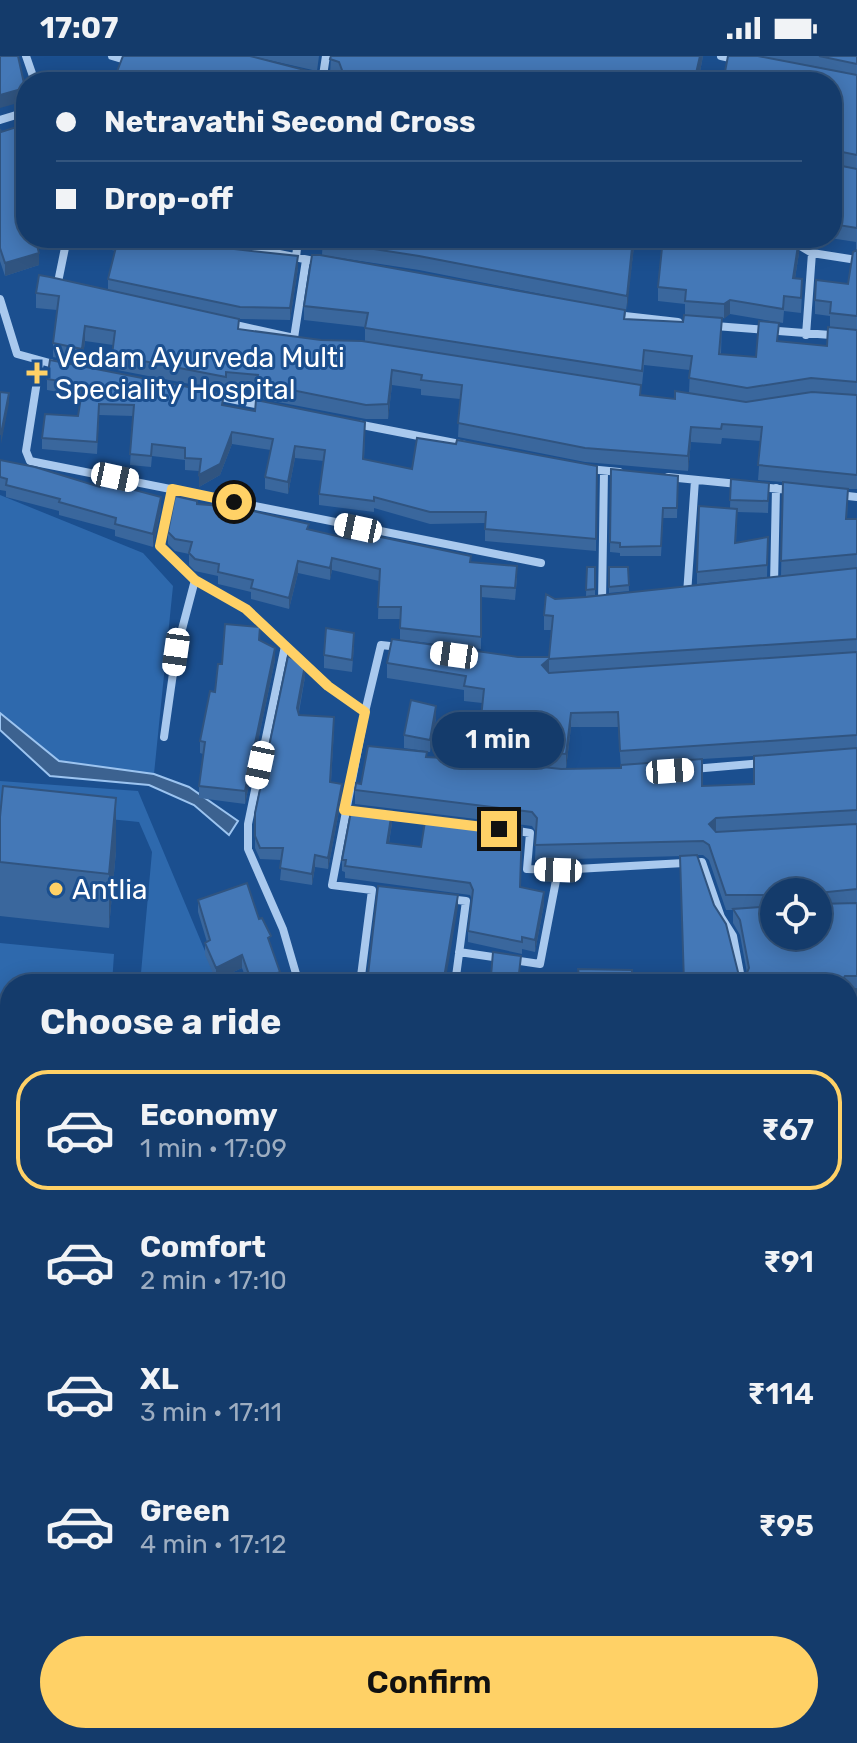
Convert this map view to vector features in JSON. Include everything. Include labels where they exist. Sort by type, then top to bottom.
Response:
[{"type":"street","points":[[112,56],[123,58],[118,70]]},
{"type":"street","points":[[721,56],[751,62]]},
{"type":"street","points":[[65,248],[56,287],[71,290]]},
{"type":"street","points":[[250,248],[334,265]]},
{"type":"street","points":[[296,258],[297,248]]},
{"type":"street","points":[[804,248],[812,253],[857,260]]},
{"type":"street","points":[[806,335],[812,253]]},
{"type":"street","points":[[294,338],[306,260]]},
{"type":"street","points":[[0,299],[17,354],[71,368]]},
{"type":"street","points":[[606,314],[683,323]]},
{"type":"street","points":[[220,322],[309,340]]},
{"type":"street","points":[[699,324],[857,337]]},
{"type":"street","points":[[40,362],[26,451],[30,461],[541,563]]},
{"type":"street","points":[[211,395],[273,407]]},
{"type":"street","points":[[351,423],[475,447]]},
{"type":"street","points":[[584,469],[634,474]]},
{"type":"street","points":[[602,603],[604,471]]},
{"type":"street","points":[[664,477],[803,491]]},
{"type":"street","points":[[687,595],[695,480]]},
{"type":"street","points":[[774,585],[776,488]]},
{"type":"street","points":[[172,489],[160,546],[195,580],[246,609],[328,686],[365,712]]},
{"type":"street","points":[[830,494],[857,497]]},
{"type":"street","points":[[164,737],[176,652],[195,580]]},
{"type":"street","points":[[760,587],[788,584]]},
{"type":"street","points":[[672,596],[701,593]]},
{"type":"street","points":[[586,604],[616,602]]},
{"type":"street","points":[[387,892],[332,885],[344,810],[381,645],[410,649]]},
{"type":"street","points":[[285,646],[248,824],[248,849],[283,929],[296,974]]},
{"type":"street","points":[[359,747],[374,750]]},
{"type":"street","points":[[686,769],[779,762]]},
{"type":"street","points":[[344,810],[360,812]]},
{"type":"street","points":[[375,814],[452,823]]},
{"type":"street","points":[[499,829],[530,833],[527,869],[702,862],[721,917],[733,936],[740,974]]},
{"type":"street","points":[[459,952],[540,964],[558,870]]},
{"type":"street","points":[[361,974],[372,890]]},
{"type":"street","points":[[434,898],[466,901],[456,974]]},
{"type":"street","points":[[721,917],[735,916]]},
{"type":"shaded area","points":[[0,495],[143,553],[173,586],[154,774],[59,761],[0,713]]},
{"type":"shaded area","points":[[0,713],[59,761],[154,774],[189,787],[238,821],[229,835],[194,805],[149,785],[50,776],[0,730]]},
{"type":"shaded area","points":[[0,781],[138,791],[210,963],[219,974],[141,974],[152,852],[139,822],[0,808]]},
{"type":"shaded area","points":[[0,943],[114,954],[113,974],[0,974]]},
{"type":"building","points":[[0,56],[18,56],[22,72],[16,72],[16,91],[0,95]]},
{"type":"building","points":[[123,56],[250,56],[312,72],[117,72]]},
{"type":"building","points":[[331,56],[700,56],[696,72],[339,72],[342,70],[339,62],[330,59]]},
{"type":"building","points":[[728,56],[758,56],[841,72],[725,72]]},
{"type":"building","points":[[819,56],[857,56],[857,64]]},
{"type":"building","points":[[842,72],[857,75],[857,155],[842,152]]},
{"type":"building","points":[[16,127],[16,248],[38,248],[39,253],[5,263],[0,248],[0,129],[1,132]]},
{"type":"building","points":[[842,166],[857,169],[857,228],[842,226]]},
{"type":"building","points":[[116,248],[233,248],[298,256],[290,308],[240,307],[108,279]]},
{"type":"building","points":[[367,248],[632,248],[627,296]]},
{"type":"building","points":[[662,248],[798,248],[793,278],[802,279],[801,298],[784,296],[783,309],[730,300],[724,304],[685,301],[686,290],[658,287]]},
{"type":"building","points":[[857,250],[857,316],[830,313],[831,302],[815,300],[816,280],[848,284],[853,252]]},
{"type":"building","points":[[312,255],[625,310],[624,319],[683,322],[684,315],[722,318],[719,354],[756,357],[759,321],[779,323],[777,341],[827,346],[828,327],[857,330],[857,382],[811,378],[747,388],[689,378],[692,356],[644,350],[642,371],[365,328],[368,313],[304,306]]},
{"type":"building","points":[[39,275],[239,319],[238,329],[321,340],[362,341],[641,385],[640,395],[675,399],[675,391],[746,402],[812,392],[857,395],[857,475],[758,465],[762,427],[722,424],[721,429],[691,427],[688,456],[585,448],[458,423],[462,385],[421,380],[422,375],[392,370],[388,404],[366,405],[257,383],[258,375],[226,372],[226,377],[112,355],[115,331],[85,326],[82,349],[53,343],[59,296],[36,293]]},
{"type":"building","points":[[50,360],[224,394],[222,405],[255,411],[256,400],[365,422],[363,459],[412,469],[417,438],[456,444],[457,440],[597,466],[596,539],[485,529],[486,512],[430,512],[374,497],[374,501],[319,494],[325,450],[295,446],[288,482],[265,477],[273,439],[232,432],[220,464],[199,475],[201,459],[185,458],[185,448],[152,444],[151,456],[130,454],[134,405],[99,404],[97,442],[42,438],[45,414],[78,416],[83,385],[47,379]]},
{"type":"building","points":[[0,392],[9,393],[1,434],[0,434]]},
{"type":"building","points":[[0,460],[100,487],[101,481],[161,497],[153,534],[115,524],[116,518],[59,502],[60,499],[6,485],[7,479],[0,477]]},
{"type":"building","points":[[611,469],[678,476],[677,508],[663,508],[661,546],[620,547],[620,543],[610,542]]},
{"type":"building","points":[[731,479],[769,483],[768,501],[730,500]]},
{"type":"building","points":[[783,482],[848,489],[846,519],[857,519],[857,554],[781,561]]},
{"type":"building","points":[[175,496],[197,501],[197,504],[236,507],[309,524],[307,529],[350,539],[352,531],[471,556],[470,562],[517,566],[515,588],[481,586],[481,637],[400,628],[401,607],[378,607],[380,569],[332,558],[330,568],[298,561],[289,598],[251,588],[253,580],[218,572],[219,564],[195,559],[189,553],[192,542],[175,539],[168,532]]},
{"type":"building","points":[[699,506],[737,509],[735,543],[768,537],[767,565],[697,572]]},
{"type":"building","points":[[587,567],[595,567],[595,589],[586,590]]},
{"type":"building","points":[[609,567],[628,567],[629,585],[609,587]]},
{"type":"building","points":[[857,568],[857,639],[549,659],[542,665],[549,673],[857,652],[857,735],[620,751],[618,712],[571,713],[566,754],[478,746],[484,689],[464,686],[466,676],[387,663],[392,639],[518,657],[549,657],[553,616],[544,615],[546,594],[555,599],[586,597]]},
{"type":"building","points":[[225,624],[260,627],[259,640],[275,648],[245,791],[199,786],[205,742],[200,741],[210,691],[215,692],[218,664],[222,664]]},
{"type":"building","points":[[326,628],[354,633],[352,660],[324,655]]},
{"type":"building","points":[[288,656],[305,665],[297,708],[299,715],[334,717],[330,782],[342,784],[328,858],[315,855],[312,874],[280,868],[283,848],[260,848],[255,836],[255,813]]},
{"type":"building","points":[[411,700],[436,706],[430,740],[404,735]]},
{"type":"building","points":[[368,746],[427,752],[426,757],[445,758],[445,761],[476,764],[477,760],[561,769],[621,768],[621,765],[702,759],[702,786],[754,784],[754,756],[857,748],[857,810],[716,818],[709,824],[716,832],[857,824],[857,889],[832,892],[832,878],[760,878],[760,895],[726,895],[709,845],[703,841],[535,845],[537,818],[532,812],[355,790],[356,783],[361,784]]},
{"type":"building","points":[[3,786],[116,798],[109,874],[0,862]]},
{"type":"building","points":[[352,806],[392,811],[387,843],[421,847],[426,815],[522,827],[520,887],[544,892],[535,940],[522,937],[522,942],[468,931],[473,890],[470,883],[345,866],[346,860],[342,860]]},
{"type":"building","points":[[697,855],[714,905],[726,924],[738,974],[684,974],[680,856]]},
{"type":"building","points":[[247,883],[259,919],[262,918],[271,936],[268,938],[280,972],[249,974],[242,955],[216,968],[205,943],[210,940],[198,900]]},
{"type":"building","points":[[378,886],[458,895],[447,974],[368,974]]},
{"type":"building","points":[[857,903],[857,974],[746,974],[749,968],[740,920],[733,909],[760,907],[760,950],[832,950],[832,904]]},
{"type":"building","points":[[493,952],[521,956],[519,974],[491,974]]},
{"type":"building","points":[[578,969],[632,970],[632,974],[579,974]]},
{"type":"place","name":"Vedam Ayurveda Multi Speciality Hospital","points":[[37,373]]},
{"type":"place","name":"Antlia","points":[[56,889]]},
{"type":"route","points":[[234,502],[172,489],[160,546],[195,580],[246,609],[328,686],[365,712],[344,810],[499,829]]}]
